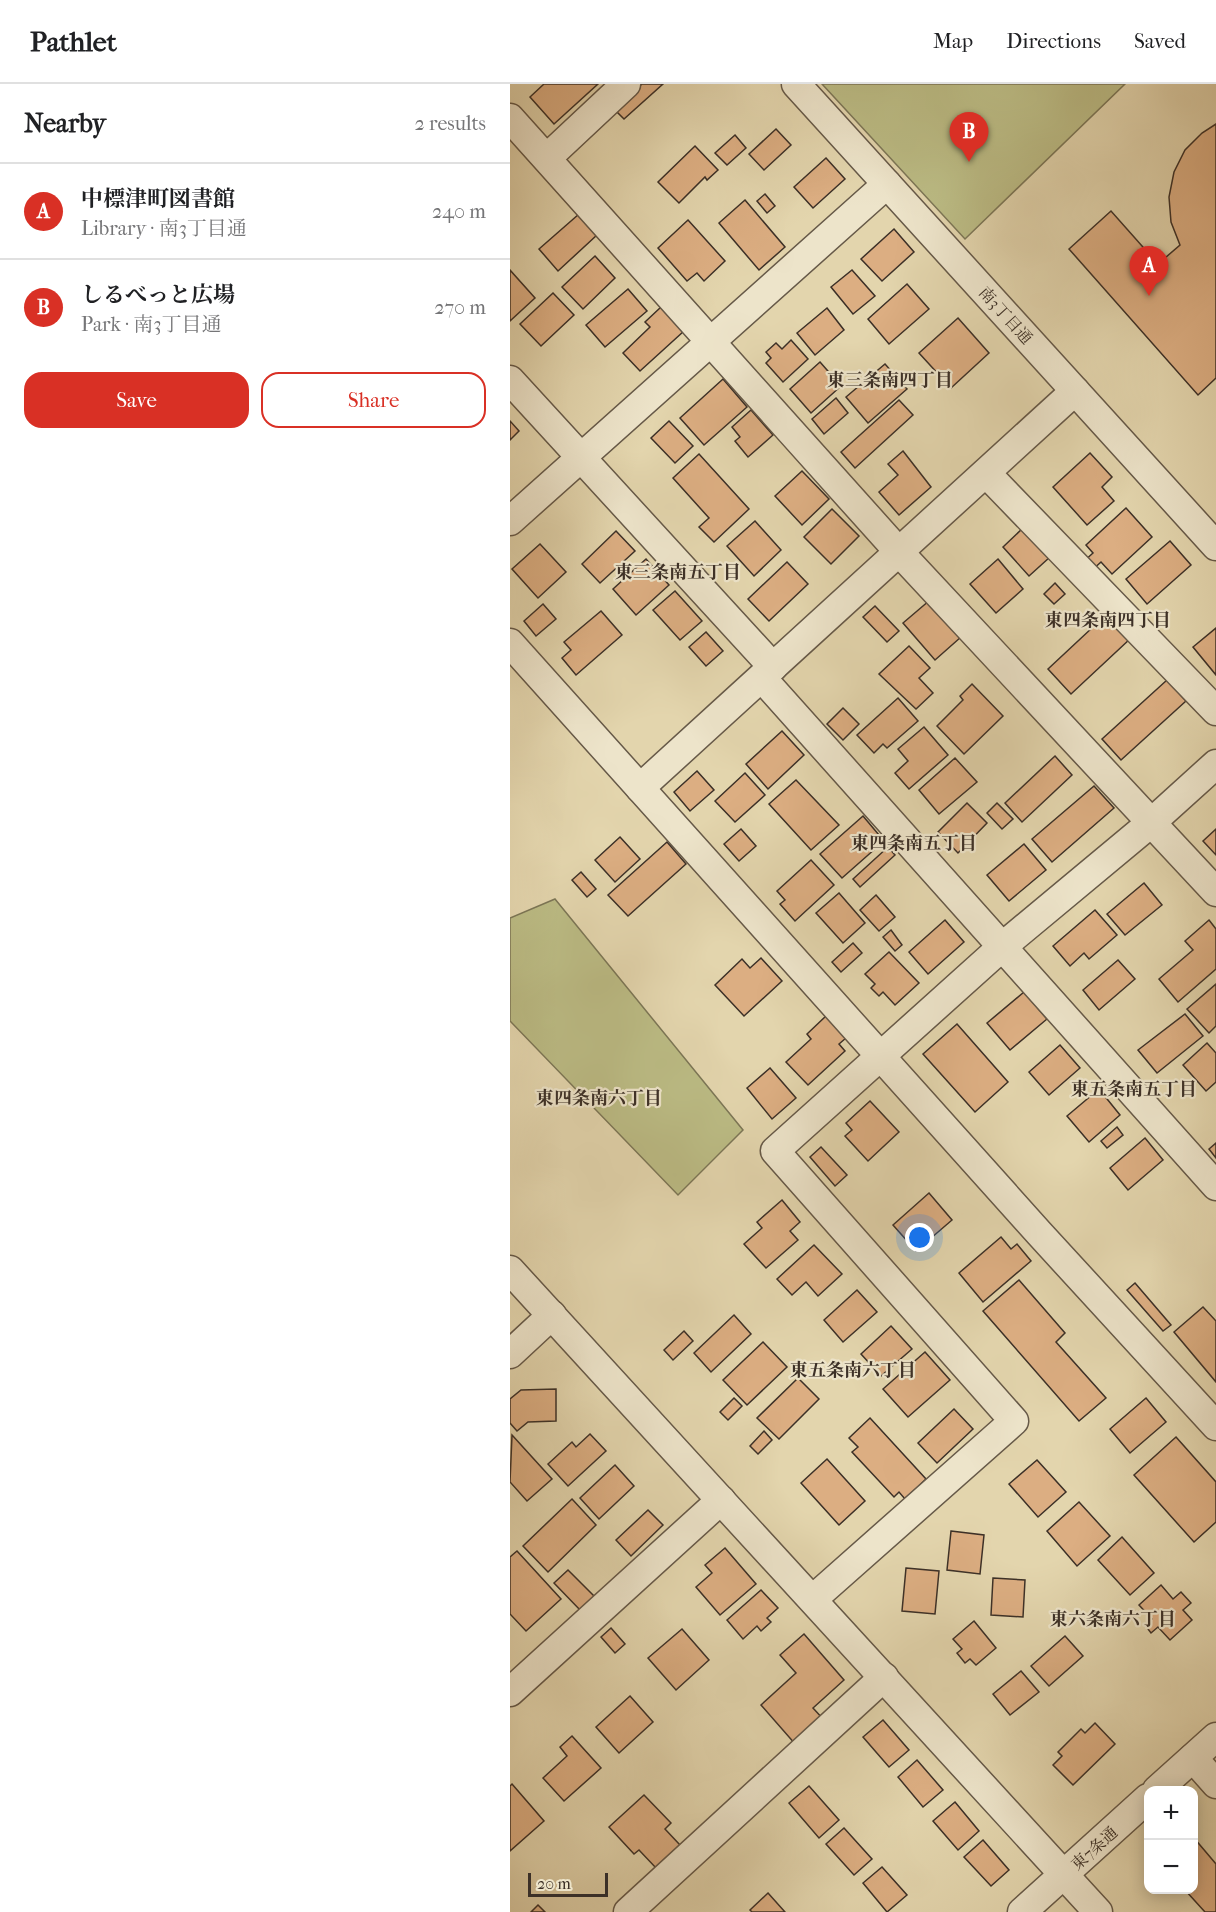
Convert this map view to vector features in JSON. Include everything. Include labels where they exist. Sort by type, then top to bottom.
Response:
[{"type":"street","points":[[547,158],[626,84]]},
{"type":"street","name":"南3丁目通","points":[[796,84],[1216,546]]},
{"type":"street","points":[[510,118],[899,552],[1216,892]]},
{"type":"street","points":[[510,521],[887,184]]},
{"type":"street","points":[[510,380],[581,458],[1003,946],[1216,1186]]},
{"type":"street","points":[[640,788],[1075,391]]},
{"type":"street","points":[[986,473],[1216,711]]},
{"type":"street","points":[[510,644],[1038,1233],[1216,1426]]},
{"type":"street","points":[[813,1599],[1014,1421],[776,1151],[1003,946],[1152,822],[1216,764]]},
{"type":"street","points":[[510,1270],[1066,1874],[1098,1912]]},
{"type":"street","points":[[510,1354],[552,1315]]},
{"type":"street","points":[[510,1692],[721,1500]]},
{"type":"street","points":[[628,1912],[884,1677]]},
{"type":"street","points":[[1162,1786],[1216,1737]]},
{"type":"street","points":[[1193,1758],[1216,1784]]},
{"type":"street","name":"東7条通","points":[[1022,1912],[1144,1803]]},
{"type":"green space","points":[[822,84],[1125,84],[965,239]]},
{"type":"green space","points":[[555,899],[743,1130],[678,1195],[510,1021],[510,918]]},
{"type":"building","points":[[544,84],[598,84],[554,124],[530,97]]},
{"type":"building","points":[[642,84],[663,84],[624,119],[614,109]]},
{"type":"building","points":[[1216,124],[1216,378],[1198,395],[1069,249],[1111,211],[1158,264],[1180,245],[1171,222],[1169,197],[1174,172],[1185,150],[1202,133]]},
{"type":"building","points":[[776,129],[791,145],[764,170],[749,154]]},
{"type":"building","points":[[735,135],[746,148],[727,165],[715,153]]},
{"type":"building","points":[[695,146],[718,170],[707,180],[705,177],[679,203],[658,182]]},
{"type":"building","points":[[826,158],[845,179],[813,208],[794,187]]},
{"type":"building","points":[[765,194],[775,206],[767,213],[757,201]]},
{"type":"building","points":[[745,200],[785,247],[759,270],[719,223]]},
{"type":"building","points":[[579,214],[597,235],[558,271],[539,249]]},
{"type":"building","points":[[688,220],[725,261],[704,281],[697,273],[687,281],[658,248]]},
{"type":"building","points":[[894,229],[914,252],[882,281],[861,259]]},
{"type":"building","points":[[595,256],[615,278],[583,309],[562,287]]},
{"type":"building","points":[[510,270],[535,298],[510,321]]},
{"type":"building","points":[[852,270],[875,296],[853,314],[831,287]]},
{"type":"building","points":[[907,284],[929,309],[889,344],[868,319]]},
{"type":"building","points":[[628,289],[647,311],[605,347],[586,325]]},
{"type":"building","points":[[553,293],[574,315],[541,346],[520,324]]},
{"type":"building","points":[[661,307],[684,331],[640,371],[623,353],[650,327],[645,322]]},
{"type":"building","points":[[827,308],[844,330],[815,355],[797,333]]},
{"type":"building","points":[[958,318],[989,353],[951,388],[919,353]]},
{"type":"building","points":[[791,340],[808,359],[783,382],[766,363],[771,358],[766,352],[776,343],[782,349]]},
{"type":"building","points":[[820,362],[841,386],[811,413],[790,389]]},
{"type":"building","points":[[885,364],[907,389],[868,423],[846,397]]},
{"type":"building","points":[[723,379],[747,407],[704,445],[680,418]]},
{"type":"building","points":[[836,398],[848,413],[824,434],[812,419]]},
{"type":"building","points":[[899,400],[913,415],[855,468],[841,452]]},
{"type":"building","points":[[751,410],[773,435],[748,457],[735,441],[740,437],[732,427]]},
{"type":"building","points":[[510,421],[519,431],[510,440]]},
{"type":"building","points":[[669,421],[693,446],[675,463],[651,438]]},
{"type":"building","points":[[903,451],[931,487],[899,515],[879,492],[898,475],[888,464]]},
{"type":"building","points":[[1090,453],[1112,477],[1102,487],[1114,501],[1087,525],[1053,487]]},
{"type":"building","points":[[699,454],[749,509],[714,542],[699,527],[709,518],[673,478]]},
{"type":"building","points":[[802,471],[829,499],[802,525],[775,496]]},
{"type":"building","points":[[1126,508],[1152,537],[1112,574],[1101,562],[1090,572],[1082,563],[1093,553],[1086,545]]},
{"type":"building","points":[[832,509],[859,536],[831,564],[804,537]]},
{"type":"building","points":[[755,521],[781,550],[754,576],[727,546]]},
{"type":"building","points":[[1023,528],[1050,557],[1029,576],[1003,547]]},
{"type":"building","points":[[616,531],[635,551],[600,583],[582,564]]},
{"type":"building","points":[[1170,541],[1191,565],[1147,604],[1126,579]]},
{"type":"building","points":[[540,544],[566,572],[538,598],[512,569]]},
{"type":"building","points":[[646,559],[669,585],[636,615],[613,589]]},
{"type":"building","points":[[998,559],[1023,589],[996,613],[970,584]]},
{"type":"building","points":[[787,562],[808,584],[769,621],[748,599]]},
{"type":"building","points":[[1055,583],[1065,594],[1054,604],[1044,594]]},
{"type":"building","points":[[675,591],[702,621],[680,640],[653,610]]},
{"type":"building","points":[[930,600],[961,637],[935,660],[903,623]]},
{"type":"building","points":[[543,604],[556,619],[536,636],[524,621]]},
{"type":"building","points":[[875,606],[899,631],[887,642],[863,617]]},
{"type":"building","points":[[601,611],[622,635],[576,675],[562,658],[571,650],[564,642]]},
{"type":"building","points":[[1108,613],[1131,638],[1071,694],[1048,669]]},
{"type":"building","points":[[1216,628],[1216,675],[1193,647]]},
{"type":"building","points":[[706,632],[723,651],[706,666],[689,647]]},
{"type":"building","points":[[909,646],[930,668],[919,678],[933,693],[916,709],[879,674]]},
{"type":"building","points":[[1167,680],[1186,701],[1121,760],[1102,739]]},
{"type":"building","points":[[972,684],[1003,716],[964,754],[937,726],[963,700],[960,696]]},
{"type":"building","points":[[898,698],[918,721],[887,748],[883,744],[874,753],[857,735]]},
{"type":"building","points":[[843,708],[859,724],[843,740],[827,724]]},
{"type":"building","points":[[924,727],[948,755],[909,789],[895,773],[908,761],[898,749]]},
{"type":"building","points":[[782,731],[804,755],[768,789],[746,764]]},
{"type":"building","points":[[1055,756],[1072,775],[1022,822],[1005,803]]},
{"type":"building","points":[[955,758],[977,782],[939,814],[919,790]]},
{"type":"building","points":[[697,771],[714,790],[690,811],[674,792]]},
{"type":"building","points":[[745,773],[765,795],[735,822],[715,801]]},
{"type":"building","points":[[796,780],[839,825],[811,850],[769,804]]},
{"type":"building","points":[[1094,786],[1114,808],[1052,862],[1032,839]]},
{"type":"building","points":[[967,803],[987,823],[958,853],[938,832]]},
{"type":"building","points":[[997,803],[1013,819],[1002,829],[987,813]]},
{"type":"building","points":[[863,816],[884,841],[842,878],[820,854]]},
{"type":"building","points":[[741,829],[756,846],[739,861],[724,844]]},
{"type":"building","points":[[1216,829],[1216,855],[1203,841]]},
{"type":"building","points":[[620,837],[640,859],[615,882],[595,860]]},
{"type":"building","points":[[667,842],[686,864],[628,916],[608,895]]},
{"type":"building","points":[[1024,844],[1046,870],[1009,901],[987,875]]},
{"type":"building","points":[[888,847],[895,855],[860,887],[853,879]]},
{"type":"building","points":[[811,860],[834,885],[795,921],[780,904],[785,900],[777,891]]},
{"type":"building","points":[[581,872],[596,889],[587,897],[572,880]]},
{"type":"building","points":[[1144,883],[1162,905],[1125,935],[1107,914]]},
{"type":"building","points":[[839,893],[865,923],[843,943],[816,913]]},
{"type":"building","points":[[876,895],[895,917],[879,931],[860,910]]},
{"type":"building","points":[[1095,910],[1117,935],[1089,959],[1084,953],[1070,966],[1053,946]]},
{"type":"building","points":[[945,920],[964,942],[928,974],[909,952]]},
{"type":"building","points":[[1209,920],[1216,929],[1216,969],[1178,1002],[1159,979],[1193,950],[1185,941]]},
{"type":"building","points":[[891,930],[902,945],[895,951],[883,937]]},
{"type":"building","points":[[853,943],[862,953],[841,972],[832,962]]},
{"type":"building","points":[[889,952],[919,983],[895,1005],[883,992],[879,996],[871,988],[875,984],[865,974]]},
{"type":"building","points":[[761,958],[782,981],[744,1016],[715,985],[742,959],[750,968]]},
{"type":"building","points":[[1118,960],[1135,979],[1099,1010],[1083,990]]},
{"type":"building","points":[[1216,984],[1216,1026],[1209,1033],[1187,1009]]},
{"type":"building","points":[[1024,992],[1047,1019],[1010,1050],[987,1023]]},
{"type":"building","points":[[1185,1014],[1203,1036],[1157,1073],[1138,1050]]},
{"type":"building","points":[[826,1016],[846,1038],[839,1044],[845,1051],[808,1085],[786,1062],[811,1039],[807,1034]]},
{"type":"building","points":[[957,1024],[1008,1082],[975,1112],[923,1054]]},
{"type":"building","points":[[1207,1043],[1216,1053],[1216,1082],[1206,1091],[1183,1065]]},
{"type":"building","points":[[1060,1045],[1080,1068],[1049,1095],[1029,1072]]},
{"type":"building","points":[[770,1068],[796,1098],[772,1119],[747,1088]]},
{"type":"building","points":[[1099,1089],[1120,1115],[1089,1142],[1067,1116]]},
{"type":"building","points":[[870,1101],[899,1132],[868,1161],[845,1136],[852,1130],[846,1123]]},
{"type":"building","points":[[1117,1127],[1123,1135],[1107,1148],[1101,1141]]},
{"type":"building","points":[[1145,1138],[1163,1160],[1128,1190],[1110,1168]]},
{"type":"building","points":[[1216,1143],[1216,1158],[1209,1149]]},
{"type":"building","points":[[821,1147],[847,1175],[835,1186],[810,1157]]},
{"type":"building","points":[[929,1193],[952,1220],[916,1251],[893,1225]]},
{"type":"building","points":[[782,1200],[800,1222],[790,1231],[798,1240],[766,1268],[744,1244],[762,1228],[757,1222]]},
{"type":"building","points":[[1001,1237],[1011,1249],[1017,1244],[1031,1261],[983,1302],[959,1273]]},
{"type":"building","points":[[814,1245],[842,1274],[818,1296],[806,1282],[792,1295],[777,1279]]},
{"type":"building","points":[[1019,1280],[1065,1333],[1056,1342],[1106,1398],[1079,1421],[983,1311]]},
{"type":"building","points":[[1135,1283],[1171,1325],[1163,1331],[1127,1290]]},
{"type":"building","points":[[857,1290],[877,1312],[843,1342],[824,1320]]},
{"type":"building","points":[[1203,1307],[1216,1321],[1216,1382],[1174,1332]]},
{"type":"building","points":[[734,1315],[751,1334],[711,1372],[694,1353]]},
{"type":"building","points":[[891,1326],[912,1349],[881,1376],[861,1354]]},
{"type":"building","points":[[684,1331],[693,1341],[673,1360],[664,1350]]},
{"type":"building","points":[[763,1342],[787,1367],[747,1405],[723,1380]]},
{"type":"building","points":[[925,1352],[950,1380],[908,1417],[883,1389]]},
{"type":"building","points":[[798,1378],[819,1399],[779,1439],[757,1418]]},
{"type":"building","points":[[556,1389],[556,1421],[528,1422],[517,1431],[510,1423],[510,1399],[521,1390]]},
{"type":"building","points":[[734,1398],[742,1406],[728,1420],[720,1412]]},
{"type":"building","points":[[1146,1398],[1166,1422],[1130,1453],[1110,1429]]},
{"type":"building","points":[[954,1409],[973,1429],[937,1463],[918,1443]]},
{"type":"building","points":[[870,1418],[926,1479],[905,1499],[899,1492],[894,1497],[852,1452],[858,1447],[849,1438]]},
{"type":"building","points":[[764,1431],[772,1440],[758,1454],[750,1446]]},
{"type":"building","points":[[590,1434],[606,1451],[568,1486],[548,1464],[572,1442],[576,1447]]},
{"type":"building","points":[[512,1435],[552,1479],[527,1501],[510,1482]]},
{"type":"building","points":[[1176,1437],[1216,1482],[1216,1522],[1194,1542],[1134,1475]]},
{"type":"building","points":[[827,1459],[865,1501],[839,1525],[801,1483]]},
{"type":"building","points":[[1037,1460],[1066,1492],[1038,1517],[1009,1484]]},
{"type":"building","points":[[615,1465],[634,1486],[599,1519],[580,1498]]},
{"type":"building","points":[[572,1499],[596,1525],[548,1572],[523,1546]]},
{"type":"building","points":[[1079,1502],[1110,1536],[1077,1566],[1047,1531]]},
{"type":"building","points":[[648,1510],[663,1525],[631,1556],[616,1540]]},
{"type":"building","points":[[951,1531],[984,1535],[980,1574],[947,1570]]},
{"type":"building","points":[[1122,1537],[1154,1573],[1130,1595],[1098,1560]]},
{"type":"building","points":[[725,1548],[756,1584],[720,1615],[696,1587],[712,1573],[705,1565]]},
{"type":"building","points":[[517,1551],[561,1599],[526,1631],[510,1614],[510,1557]]},
{"type":"building","points":[[906,1568],[939,1571],[935,1614],[902,1611]]},
{"type":"building","points":[[568,1570],[595,1597],[581,1611],[554,1583]]},
{"type":"building","points":[[993,1578],[1025,1580],[1023,1617],[991,1615]]},
{"type":"building","points":[[1161,1585],[1173,1599],[1181,1592],[1191,1603],[1183,1610],[1192,1620],[1170,1640],[1158,1627],[1151,1633],[1145,1625],[1152,1619],[1139,1605]]},
{"type":"building","points":[[761,1590],[778,1608],[767,1618],[771,1622],[761,1631],[757,1626],[743,1639],[727,1620]]},
{"type":"building","points":[[974,1621],[996,1648],[976,1665],[970,1659],[965,1663],[957,1653],[962,1649],[953,1639]]},
{"type":"building","points":[[611,1628],[625,1644],[615,1653],[601,1637]]},
{"type":"building","points":[[682,1629],[709,1660],[676,1690],[648,1658]]},
{"type":"building","points":[[804,1634],[844,1680],[813,1708],[824,1720],[796,1745],[761,1705],[796,1673],[780,1655]]},
{"type":"building","points":[[1065,1636],[1083,1656],[1049,1686],[1031,1666]]},
{"type":"building","points":[[1021,1671],[1039,1692],[1010,1715],[993,1694]]},
{"type":"building","points":[[630,1696],[653,1722],[619,1753],[596,1727]]},
{"type":"building","points":[[883,1720],[909,1750],[889,1767],[863,1737]]},
{"type":"building","points":[[1095,1723],[1115,1744],[1073,1785],[1053,1765],[1062,1756],[1058,1752],[1081,1729],[1085,1733]]},
{"type":"building","points":[[572,1736],[601,1768],[564,1801],[543,1778],[567,1756],[560,1747]]},
{"type":"building","points":[[917,1760],[943,1790],[923,1807],[898,1777]]},
{"type":"building","points":[[512,1784],[544,1821],[510,1851],[510,1786]]},
{"type":"building","points":[[809,1786],[839,1820],[819,1838],[789,1803]]},
{"type":"building","points":[[644,1795],[671,1823],[665,1829],[680,1845],[656,1868],[639,1850],[634,1854],[609,1827]]},
{"type":"building","points":[[955,1802],[979,1831],[958,1850],[933,1821]]},
{"type":"building","points":[[844,1828],[872,1859],[854,1875],[826,1844]]},
{"type":"building","points":[[983,1840],[1009,1870],[991,1886],[964,1857]]},
{"type":"building","points":[[1198,1843],[1216,1864],[1216,1912],[1205,1912],[1189,1894],[1198,1894]]},
{"type":"building","points":[[882,1867],[907,1895],[887,1912],[863,1883]]},
{"type":"building","points":[[768,1893],[785,1912],[752,1912],[750,1910]]},
{"type":"building","points":[[538,1905],[545,1912],[531,1912]]},
{"type":"place","name":"しるべっと広場","points":[[969,162]]},
{"type":"place","name":"中標津町図書館","points":[[1149,296]]},
{"type":"district","name":"東三条南四丁目","points":[[890,380]]},
{"type":"district","name":"東三条南五丁目","points":[[678,572]]},
{"type":"district","name":"東四条南四丁目","points":[[1108,620]]},
{"type":"district","name":"東四条南五丁目","points":[[914,843]]},
{"type":"district","name":"東五条南五丁目","points":[[1134,1089]]},
{"type":"district","name":"東四条南六丁目","points":[[599,1098]]},
{"type":"district","name":"東五条南六丁目","points":[[853,1370]]},
{"type":"district","name":"東六条南六丁目","points":[[1113,1619]]}]
